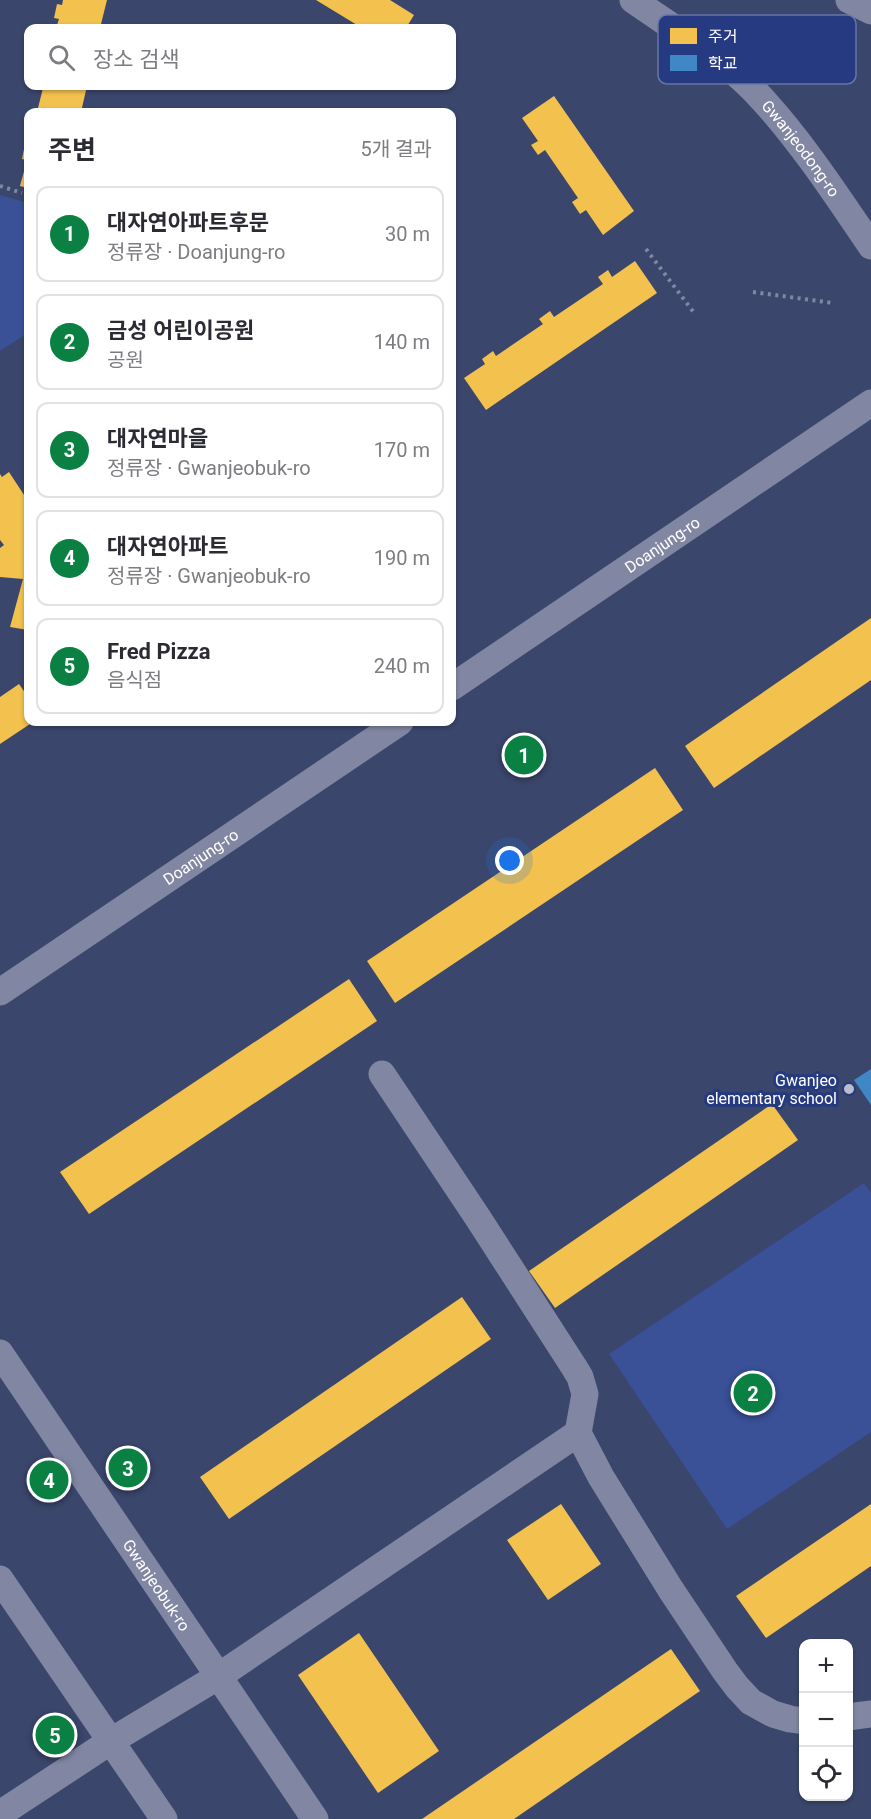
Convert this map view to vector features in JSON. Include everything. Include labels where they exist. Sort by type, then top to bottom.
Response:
[{"type":"street","name":"Gwanjeodong-ro","points":[[633,0],[658,17]]},
{"type":"street","points":[[849,0],[871,11]]},
{"type":"street","name":"Gwanjeodong-ro","points":[[746,84],[762,99],[805,153],[871,246]]},
{"type":"street","name":"Doanjung-ro","points":[[456,684],[871,403]]},
{"type":"street","name":"Doanjung-ro","points":[[0,992],[394,726]]},
{"type":"street","points":[[382,1074],[580,1377],[585,1394],[579,1433],[601,1477],[671,1590],[737,1687],[752,1702],[773,1714],[799,1720]]},
{"type":"street","name":"Gwanjeobuk-ro","points":[[0,1353],[315,1819]]},
{"type":"street","points":[[0,1814],[111,1741],[219,1676],[579,1433]]},
{"type":"street","points":[[0,1579],[164,1819]]},
{"type":"street","points":[[853,1716],[871,1714]]},
{"type":"path","points":[[0,186],[22,193]]},
{"type":"path","points":[[646,249],[694,314]]},
{"type":"path","points":[[753,292],[832,303]]},
{"type":"shaded area","points":[[0,195],[24,202],[24,336],[0,351]]},
{"type":"shaded area","points":[[864,1183],[871,1193],[871,1432],[727,1529],[609,1354]]},
{"type":"building: 주거","points":[[63,0],[107,0],[101,24],[57,24],[59,19],[54,18],[57,4],[62,5]]},
{"type":"building: 주거","points":[[316,0],[390,0],[414,15],[408,24],[355,24]]},
{"type":"building: 주거","points":[[42,90],[86,90],[82,108],[38,108]]},
{"type":"building: 주거","points":[[554,96],[634,211],[603,235],[586,210],[580,214],[572,202],[578,198],[545,150],[538,155],[531,145],[538,141],[522,118]]},
{"type":"building: 주거","points":[[24,171],[24,187],[20,186]]},
{"type":"building: 주거","points":[[635,261],[657,293],[486,410],[464,378],[485,364],[482,359],[493,351],[496,356],[543,324],[539,319],[550,311],[554,317],[603,284],[598,277],[608,270],[612,277]]},
{"type":"building: 주거","points":[[9,472],[24,495],[24,629],[10,627],[23,579],[0,577],[0,548],[4,545],[0,540],[0,474],[2,477]]},
{"type":"building: 주거","points":[[871,618],[871,680],[714,788],[685,746]]},
{"type":"building: 주거","points":[[19,684],[24,691],[24,726],[27,726],[0,744],[0,697]]},
{"type":"building: 주거","points":[[655,768],[683,810],[395,1003],[367,961]]},
{"type":"building: 주거","points":[[349,979],[377,1021],[89,1214],[60,1172]]},
{"type":"building: 주거","points":[[772,1104],[798,1140],[555,1308],[529,1271]]},
{"type":"building: 주거","points":[[462,1297],[491,1339],[229,1519],[200,1477]]},
{"type":"building: 주거","points":[[561,1504],[601,1564],[548,1600],[507,1540]]},
{"type":"building: 주거","points":[[871,1504],[871,1566],[766,1638],[736,1596]]},
{"type":"building: 주거","points":[[359,1633],[439,1751],[378,1793],[298,1675]]},
{"type":"building: 주거","points":[[671,1649],[700,1691],[514,1819],[422,1819]]},
{"type":"building: 학교","points":[[871,1069],[871,1105],[854,1080]]},
{"type":"place","name":"대자연아파트후문","points":[[524,755]]},
{"type":"place","name":"Gwanjeo elementary school","points":[[849,1089]]},
{"type":"place","name":"금성 어린이공원","points":[[753,1393]]},
{"type":"place","name":"대자연마을","points":[[128,1468]]},
{"type":"place","name":"대자연아파트","points":[[49,1480]]},
{"type":"place","name":"Fred Pizza","points":[[55,1735]]}]
